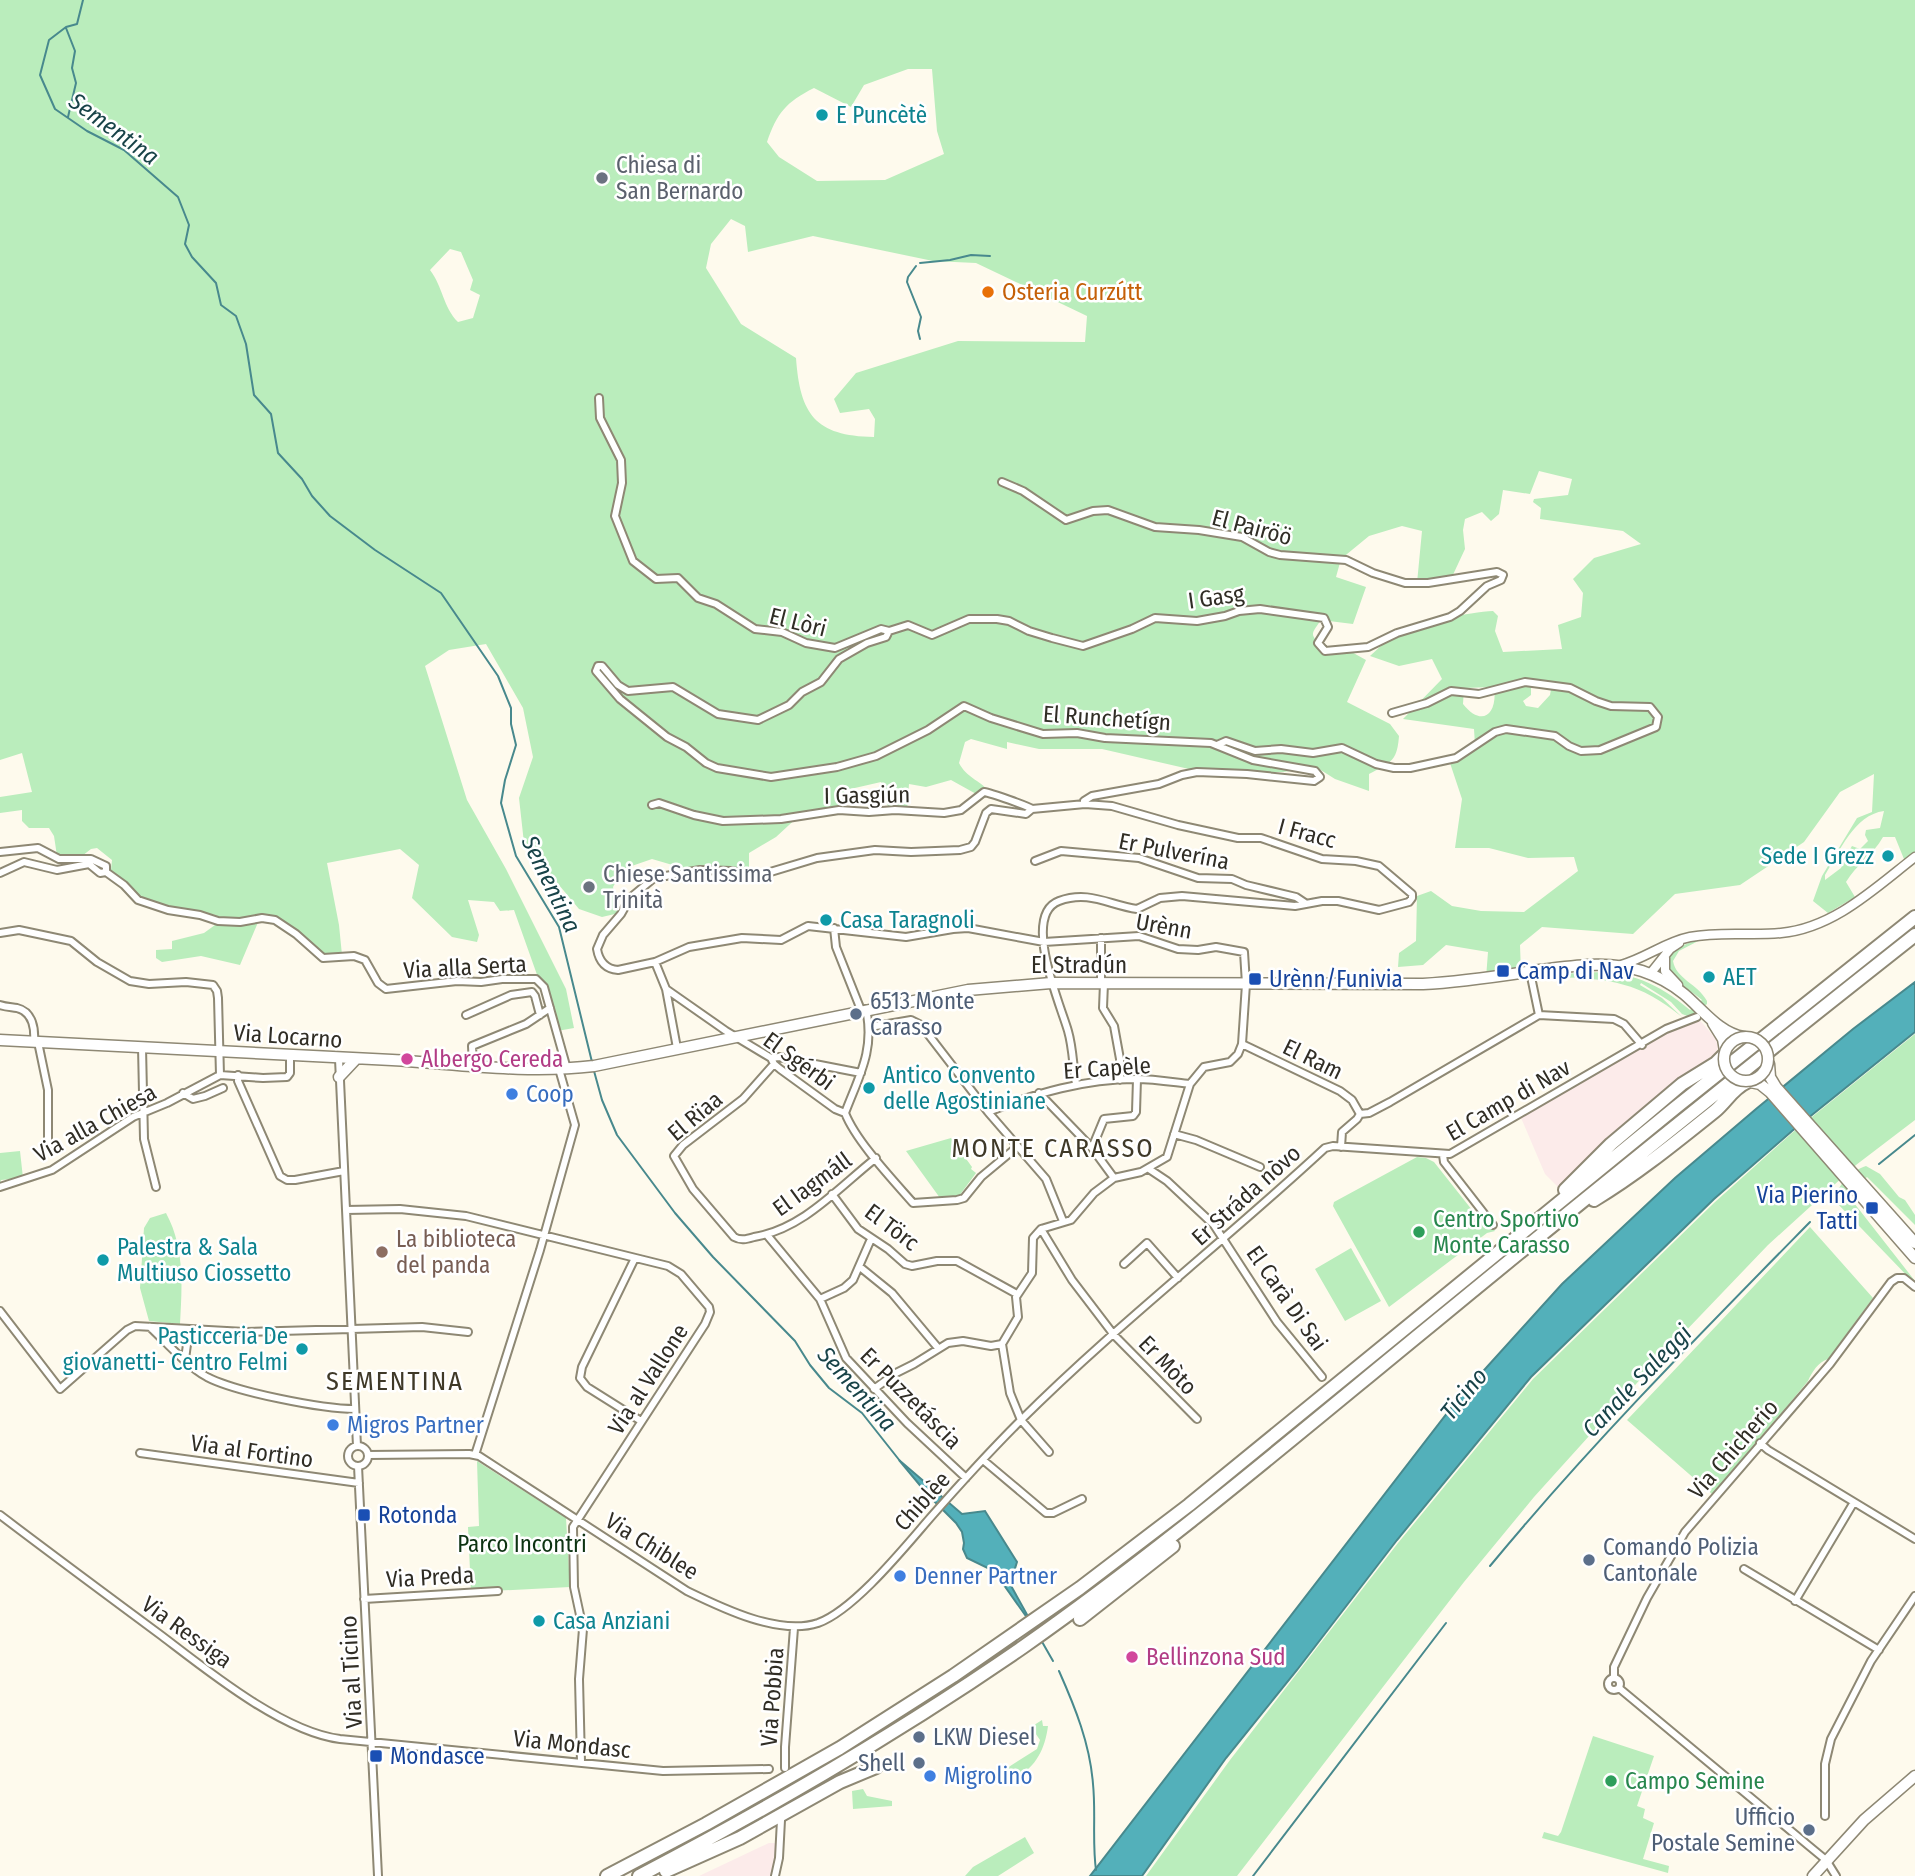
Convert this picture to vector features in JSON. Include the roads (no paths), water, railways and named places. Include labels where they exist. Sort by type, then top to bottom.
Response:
[{"type":"highway","points":[[607,1876],[807,1768],[1040,1618],[1189,1505],[1685,1099],[1915,917]]},
{"type":"highway","points":[[639,1876],[808,1784],[925,1712],[1047,1630],[1152,1553],[1552,1226],[1915,935]]},
{"type":"highway","points":[[1520,1236],[1611,1144],[1682,1084],[1716,1063],[1725,1053]]},
{"type":"highway","points":[[1552,1226],[1628,1180],[1719,1108],[1737,1088],[1749,1082]]},
{"type":"highway","points":[[1080,1619],[1232,1498],[1242,1481]]},
{"type":"highway","points":[[654,1876],[740,1838],[840,1782],[876,1767]]},
{"type":"main road","name":"El Stradún","points":[[567,1069],[611,1063],[864,1010],[996,986],[1051,983],[1423,984],[1580,965],[1619,965],[1647,973],[1676,988],[1708,1017]]},
{"type":"main road","points":[[1708,1017],[1733,1034],[1751,1037],[1763,1044],[1769,1057],[1770,1077],[1776,1087],[1915,1258]]},
{"type":"main road","points":[[1708,1017],[1723,1039],[1729,1074],[1768,1089],[1860,1190],[1915,1243]]},
{"type":"main road","points":[[1725,1053],[1733,1041],[1744,1037]]},
{"type":"main road","name":"Via Locarno","points":[[0,1040],[567,1069]]},
{"type":"main road","points":[[339,1077],[355,1060]]},
{"type":"main road","points":[[1749,1082],[1762,1076],[1769,1064]]},
{"type":"main road","points":[[1813,1876],[1864,1820],[1915,1776]]},
{"type":"street","name":"El Lòri","points":[[599,398],[600,418],[621,460],[622,483],[615,516],[629,554],[642,570],[659,580],[678,578],[698,598],[716,604],[755,629],[782,632],[806,643],[835,648],[881,629],[888,634]]},
{"type":"street","name":"El Pairöö","points":[[1002,482],[1023,491],[1066,520],[1093,511],[1108,510],[1154,527],[1199,530],[1242,537],[1280,555],[1346,560],[1373,573],[1405,583],[1428,583],[1497,572],[1503,575]]},
{"type":"street","name":"I Gasg","points":[[888,634],[911,624],[932,635],[969,619],[997,619],[1083,646],[1155,618],[1197,621],[1238,611],[1260,609],[1324,618],[1328,627],[1318,643],[1325,651],[1364,649],[1397,633],[1458,613],[1503,575]]},
{"type":"street","name":"El Runchetígn","points":[[888,634],[839,659],[821,682],[802,692],[789,705],[758,720],[718,715],[673,687],[628,691],[618,685],[604,667],[598,666],[596,671],[620,699],[663,734],[692,751],[706,763],[717,768],[771,777],[837,767],[876,756],[922,734],[964,706],[991,718],[1043,734],[1077,733],[1217,745]]},
{"type":"street","points":[[1217,745],[1226,741],[1255,751],[1281,749],[1313,753],[1342,748],[1376,764],[1402,769],[1428,766],[1456,758],[1502,730],[1555,736],[1575,749],[1591,751],[1647,732],[1656,727],[1659,721],[1656,712],[1650,707],[1611,706],[1591,700],[1570,688],[1525,682],[1479,694],[1451,691],[1427,703],[1392,713]]},
{"type":"street","points":[[1032,809],[1085,804],[1084,801],[1092,796],[1159,784],[1197,772],[1312,781],[1319,778],[1315,771],[1253,760],[1217,745]]},
{"type":"street","name":"I Gasgiún","points":[[652,805],[659,803],[723,821],[781,819],[839,810],[948,813],[961,810],[984,792],[1032,809]]},
{"type":"street","name":"I Fracc","points":[[1076,1084],[1069,1036],[1051,983],[1044,942],[1047,912],[1054,904],[1064,900],[1095,897],[1137,909],[1160,898],[1182,896],[1297,906],[1338,901],[1382,910],[1409,902],[1413,896],[1380,866],[1322,859],[1261,838],[1238,838],[1178,825],[1112,806],[1085,804]]},
{"type":"street","name":"Urènn","points":[[1032,809],[1026,814],[996,808],[989,810],[975,842],[971,847],[960,850],[875,850],[817,858],[757,876],[731,871],[693,871],[654,878],[634,894],[600,941],[597,949],[599,956],[602,963],[615,970],[655,962],[689,947],[742,938],[780,940],[808,926],[906,937],[968,928],[1044,942],[1139,936],[1178,949],[1220,947],[1242,950],[1245,953],[1246,984],[1242,1044]]},
{"type":"street","name":"Via alla Serta","points":[[0,852],[38,848],[59,859],[99,862],[106,866],[106,872],[138,900],[168,910],[218,921],[240,922],[262,918],[275,920],[323,958],[354,956],[365,960],[378,983],[386,989],[457,981],[540,981],[567,1069],[575,1125],[544,1235]]},
{"type":"street","name":"Er Pulverína","points":[[1035,861],[1061,851],[1139,858],[1198,878],[1232,878],[1246,885],[1296,897],[1305,903]]},
{"type":"street","points":[[1619,965],[1663,952],[1693,936],[1782,933],[1815,925],[1858,901],[1915,857]]},
{"type":"street","points":[[0,873],[24,862],[57,870],[89,864],[100,873],[106,872]]},
{"type":"street","points":[[834,928],[836,947],[870,1027],[868,1054],[845,1113],[876,1158],[913,1203],[964,1198],[981,1177],[1017,1147]]},
{"type":"street","points":[[0,933],[19,930],[71,941],[97,962],[130,981],[212,985],[217,994],[220,1075],[288,1077],[290,1055]]},
{"type":"street","points":[[1101,939],[1103,1008],[1114,1026],[1120,1059],[1120,1080]]},
{"type":"street","points":[[1647,973],[1663,952]]},
{"type":"street","points":[[1663,952],[1664,968],[1668,977],[1693,1003]]},
{"type":"street","points":[[655,962],[666,989],[677,1048]]},
{"type":"street","points":[[1531,972],[1539,1016]]},
{"type":"street","name":"El Sgérbi","points":[[666,989],[773,1061],[835,1109],[845,1113]]},
{"type":"street","points":[[466,1015],[511,995],[532,992],[540,1015]]},
{"type":"street","points":[[0,1005],[19,1009],[28,1016],[34,1026],[48,1090],[47,1147]]},
{"type":"street","points":[[473,1065],[472,1046],[517,1028],[550,1008]]},
{"type":"street","points":[[1341,1147],[1342,1132],[1355,1122],[1360,1114],[1369,1113],[1390,1102],[1539,1016],[1614,1019],[1625,1024],[1642,1045]]},
{"type":"street","name":"El Camp di Nav","points":[[1341,1147],[1443,1155],[1454,1152],[1673,1025],[1696,1017]]},
{"type":"street","points":[[870,1027],[911,1020],[919,1022],[988,1112],[1045,1179],[1063,1221]]},
{"type":"street","points":[[1049,1452],[1021,1420],[1010,1393],[1002,1344],[1018,1317],[1015,1299],[1017,1294],[1028,1283],[1032,1273],[1035,1235],[1041,1229],[1071,1220],[1094,1193],[1114,1178],[1149,1169],[1167,1157],[1190,1084],[1204,1068],[1230,1062],[1238,1054],[1242,1044]]},
{"type":"street","name":"El Ram","points":[[1242,1044],[1340,1091],[1352,1100],[1360,1114]]},
{"type":"street","points":[[142,1047],[145,1145],[156,1187]]},
{"type":"street","points":[[773,1061],[779,1057],[861,1073]]},
{"type":"street","points":[[339,1059],[357,1446]]},
{"type":"street","name":"El Rïaa","points":[[767,1235],[741,1240],[734,1237],[693,1189],[674,1156],[676,1150],[743,1099],[773,1061]]},
{"type":"street","name":"Via alla Chiesa","points":[[0,1187],[52,1170],[142,1113],[220,1075]]},
{"type":"street","points":[[238,1075],[238,1081],[282,1178],[295,1180],[344,1171]]},
{"type":"street","points":[[1092,1148],[1104,1119],[1121,1119],[1133,1116],[1136,1112],[1137,1079]]},
{"type":"street","name":"Er Capèle","points":[[988,1112],[1039,1093],[1076,1084],[1137,1079],[1190,1084]]},
{"type":"street","points":[[183,1093],[193,1099],[222,1088]]},
{"type":"street","points":[[1039,1093],[1092,1148],[1114,1178]]},
{"type":"street","points":[[1174,1134],[1196,1140],[1260,1167]]},
{"type":"street","name":"Er Stráda nòvo","points":[[966,1478],[1021,1420],[1325,1148],[1341,1147]]},
{"type":"street","points":[[1443,1155],[1444,1162],[1493,1225]]},
{"type":"street","name":"El Iagmáll","points":[[767,1235],[795,1224],[876,1158]]},
{"type":"street","name":"El Carà Di Sai","points":[[1149,1169],[1167,1181],[1214,1225],[1277,1322],[1322,1377]]},
{"type":"street","name":"El Törc","points":[[832,1194],[858,1229],[888,1249],[905,1265],[957,1261],[1017,1294]]},
{"type":"street","name":"Via al Vallone","points":[[346,1210],[400,1209],[449,1213],[544,1235],[676,1269],[704,1300],[710,1311],[705,1324],[577,1519]]},
{"type":"street","name":"Er Mòto","points":[[1041,1229],[1072,1280],[1114,1335],[1197,1419]]},
{"type":"street","points":[[368,1455],[475,1455],[544,1235]]},
{"type":"street","name":"Er Puzzetáscia","points":[[767,1235],[820,1299],[842,1353],[874,1389],[966,1478]]},
{"type":"street","points":[[820,1299],[848,1285],[860,1267],[871,1239]]},
{"type":"street","points":[[1124,1264],[1147,1243],[1178,1279]]},
{"type":"street","points":[[635,1258],[582,1367],[580,1378],[587,1387],[641,1421]]},
{"type":"street","points":[[860,1267],[892,1293],[938,1348]]},
{"type":"street","name":"Via Chicherio","points":[[1826,1860],[1619,1688],[1620,1682],[1615,1678],[1614,1667],[1679,1541],[1830,1364],[1891,1282],[1904,1278],[1915,1287]]},
{"type":"street","points":[[0,1311],[60,1389],[130,1328],[149,1326],[262,1332],[422,1326],[468,1332]]},
{"type":"street","points":[[149,1326],[209,1378],[259,1393],[355,1409]]},
{"type":"street","points":[[185,1359],[189,1330]]},
{"type":"street","points":[[874,1389],[896,1373],[952,1342],[963,1341],[991,1346],[1002,1344]]},
{"type":"street","points":[[1760,1443],[1915,1539]]},
{"type":"street","points":[[357,1446],[364,1448],[368,1455],[365,1462],[358,1466],[348,1457],[351,1449],[357,1446]]},
{"type":"street","name":"Via al Fortino","points":[[140,1452],[359,1483]]},
{"type":"street","name":"Via Chiblee","points":[[475,1455],[687,1591],[743,1615],[794,1628]]},
{"type":"street","points":[[984,1460],[1046,1513],[1053,1513],[1082,1499]]},
{"type":"street","name":"Via al Ticino","points":[[358,1466],[378,1876]]},
{"type":"street","name":"Chiblèe","points":[[794,1628],[819,1622],[838,1612],[904,1548],[966,1478]]},
{"type":"street","points":[[1795,1601],[1854,1502]]},
{"type":"street","name":"Via Ressiga","points":[[0,1515],[194,1660],[280,1718],[330,1738],[372,1741]]},
{"type":"street","points":[[577,1519],[573,1537],[574,1587],[583,1629],[579,1679],[581,1762]]},
{"type":"street","points":[[1744,1569],[1879,1650]]},
{"type":"street","name":"Via Preda","points":[[364,1599],[498,1591]]},
{"type":"street","points":[[1825,1816],[1825,1764],[1830,1739],[1858,1683],[1915,1596]]},
{"type":"street","name":"Via Pobbia","points":[[785,1768],[794,1628]]},
{"type":"street","name":"Via Mondasc","points":[[372,1741],[663,1771],[769,1769]]},
{"type":"street","points":[[775,1876],[781,1820]]},
{"type":"street","points":[[1826,1860],[1836,1876]]},
{"type":"water","name":"Ticino","points":[[1915,982],[1915,1032],[1792,1131],[1714,1199],[1531,1377],[1397,1540],[1226,1758],[1142,1876],[1090,1876],[1458,1399],[1562,1284],[1675,1178],[1853,1029]]},
{"type":"water","points":[[899,1460],[962,1514],[985,1511],[1017,1562],[1010,1584],[1035,1629],[994,1571],[967,1558],[963,1549],[962,1532],[956,1523]]},
{"type":"waterway","name":"Sementina","points":[[83,0],[77,24],[66,27],[49,40],[40,75],[55,109],[87,131],[124,150],[178,197],[189,225],[185,244],[192,257],[216,283],[221,305],[236,316],[246,344],[254,395],[271,414],[278,453],[330,516],[375,550],[441,593],[498,676],[511,708],[511,724],[516,745],[501,803],[516,856],[559,927],[592,1062]]},
{"type":"waterway","points":[[66,28],[75,51],[72,68],[76,83],[68,117]]},
{"type":"waterway","points":[[920,263],[971,255],[990,256]]},
{"type":"waterway","points":[[916,266],[907,282],[921,317],[918,331],[920,339]]},
{"type":"waterway","name":"Sementina","points":[[594,1071],[602,1100],[617,1135],[675,1213],[713,1257],[795,1341],[829,1388],[862,1413],[900,1461]]},
{"type":"waterway","name":"Canale Saleggi","points":[[1879,1164],[1915,1135]]},
{"type":"waterway","name":"Canale Saleggi","points":[[1490,1566],[1606,1434],[1810,1222]]},
{"type":"waterway","name":"Canale Saleggi","points":[[1253,1876],[1446,1623]]},
{"type":"waterway","name":"Sementina","points":[[1041,1640],[1053,1661]]},
{"type":"waterway","name":"Sementina","points":[[1059,1671],[1076,1712],[1089,1755],[1094,1795],[1096,1870]]},
{"type":"tunnel","points":[[782,1815],[785,1768]]},
{"type":"place","name":"E Puncètè","points":[[822,115]]},
{"type":"place","name":"Chiesa di San Bernardo","points":[[602,178]]},
{"type":"place","name":"Osteria Curzútt","points":[[988,292]]},
{"type":"place","name":"Sede I Grezz","points":[[1888,856]]},
{"type":"place","name":"Chiese Santissima Trinità","points":[[589,887]]},
{"type":"place","name":"Casa Taragnoli","points":[[826,920]]},
{"type":"place","name":"Camp di Nav","points":[[1503,971]]},
{"type":"place","name":"AET","points":[[1709,977]]},
{"type":"place","name":"Urènn/Funivia","points":[[1255,979]]},
{"type":"place","name":"6513 Monte Carasso","points":[[856,1014]]},
{"type":"place","name":"Albergo Cereda","points":[[407,1059]]},
{"type":"place","name":"Antico Convento delle Agostiniane","points":[[869,1088]]},
{"type":"place","name":"Coop","points":[[512,1094]]},
{"type":"place","name":"Via Pierino Tatti","points":[[1872,1208]]},
{"type":"place","name":"Centro Sportivo Monte Carasso","points":[[1419,1232]]},
{"type":"place","name":"La biblioteca del panda","points":[[382,1252]]},
{"type":"place","name":"Palestra & Sala Multiuso Ciossetto","points":[[103,1260]]},
{"type":"place","name":"Pasticceria De giovanetti- Centro Felmi","points":[[302,1349]]},
{"type":"place","name":"Migros Partner","points":[[333,1425]]},
{"type":"place","name":"Rotonda","points":[[364,1515]]},
{"type":"place","name":"Comando Polizia Cantonale","points":[[1589,1560]]},
{"type":"place","name":"Denner Partner","points":[[900,1576]]},
{"type":"place","name":"Casa Anziani","points":[[539,1621]]},
{"type":"place","name":"Bellinzona Sud","points":[[1132,1657]]},
{"type":"place","name":"LKW Diesel","points":[[919,1737]]},
{"type":"place","name":"Mondasce","points":[[376,1756]]},
{"type":"place","name":"Shell","points":[[919,1763]]},
{"type":"place","name":"Migrolino","points":[[930,1776]]},
{"type":"place","name":"Campo Semine","points":[[1611,1781]]},
{"type":"place","name":"Ufficio Postale Semine","points":[[1809,1830]]},
{"type":"district","name":"MONTE CARASSO","points":[[1053,1148]]},
{"type":"district","name":"SEMENTINA","points":[[395,1381]]},
{"type":"park label","name":"Parco Incontri","points":[[522,1544]]}]
